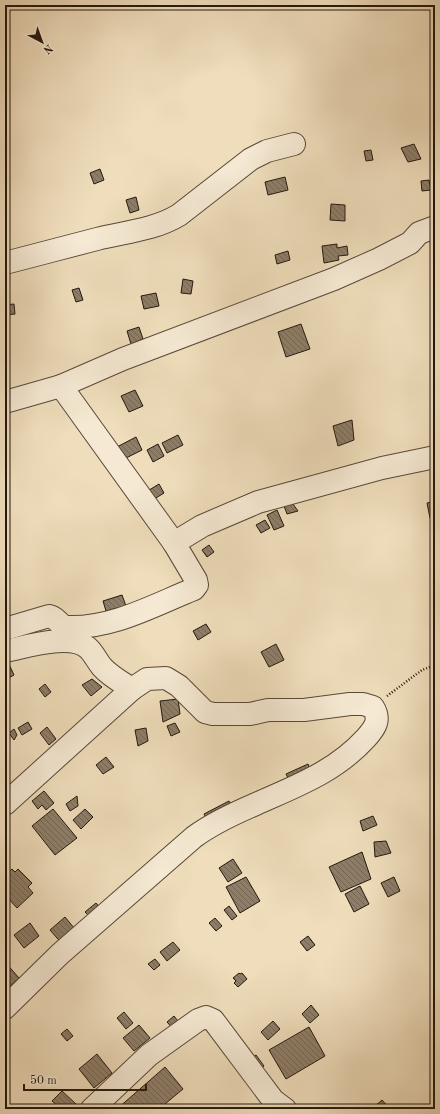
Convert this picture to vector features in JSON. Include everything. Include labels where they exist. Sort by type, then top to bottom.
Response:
[{"type":"street","points":[[5,263],[166,223],[179,215],[251,159],[267,151],[294,144]]},
{"type":"street","points":[[5,402],[61,386],[123,359],[334,279],[379,259],[410,243],[419,233],[435,227]]},
{"type":"street","points":[[5,629],[49,616],[65,627],[96,625],[123,618],[194,589],[197,585],[196,580],[174,543],[61,386]]},
{"type":"street","points":[[174,543],[202,526],[258,502],[382,468],[435,457]]},
{"type":"street","points":[[5,651],[56,641],[84,645],[89,649],[106,671],[132,688]]},
{"type":"street","points":[[5,804],[132,688],[147,679],[166,678],[179,686],[205,712],[213,714],[250,714],[268,710],[304,710],[350,704],[363,704],[373,707],[377,713],[378,721],[372,731],[348,757],[317,776],[215,824],[194,837],[60,954],[5,1008]]},
{"type":"street","points":[[92,1109],[148,1054],[198,1020],[206,1017],[213,1020],[273,1100],[285,1109]]},
{"type":"path","points":[[373,707],[422,670],[435,665]]},
{"type":"building","points":[[414,144],[421,159],[408,162],[401,148]]},
{"type":"building","points":[[371,150],[373,160],[366,161],[364,151]]},
{"type":"building","points":[[100,169],[104,180],[94,184],[90,173]]},
{"type":"building","points":[[285,177],[288,190],[268,195],[265,182]]},
{"type":"building","points":[[429,180],[431,190],[422,191],[421,181]]},
{"type":"building","points":[[136,197],[139,210],[130,213],[126,200]]},
{"type":"building","points":[[331,204],[345,205],[345,221],[330,220]]},
{"type":"building","points":[[337,244],[337,248],[347,246],[348,255],[338,256],[339,260],[324,263],[322,246]]},
{"type":"building","points":[[288,251],[290,260],[277,264],[275,255]]},
{"type":"building","points":[[183,279],[193,281],[191,294],[181,293]]},
{"type":"building","points":[[79,288],[83,300],[76,302],[72,290]]},
{"type":"building","points":[[156,293],[159,306],[144,309],[141,296]]},
{"type":"building","points":[[14,304],[15,314],[5,315],[5,305]]},
{"type":"building","points":[[301,324],[310,349],[286,357],[278,332]]},
{"type":"building","points":[[139,327],[143,339],[131,344],[127,331]]},
{"type":"building","points":[[135,390],[143,406],[129,412],[121,396]]},
{"type":"building","points":[[352,420],[354,440],[338,446],[333,426]]},
{"type":"building","points":[[178,435],[183,445],[167,453],[162,443]]},
{"type":"building","points":[[136,437],[142,450],[122,460],[115,448]]},
{"type":"building","points":[[158,444],[164,456],[153,462],[147,450]]},
{"type":"building","points":[[159,484],[164,493],[151,501],[146,492]]},
{"type":"building","points":[[290,500],[298,511],[287,514],[283,503]]},
{"type":"building","points":[[435,501],[435,517],[430,518],[427,503]]},
{"type":"building","points":[[277,510],[284,526],[274,530],[267,515]]},
{"type":"building","points":[[265,520],[270,528],[261,533],[256,525]]},
{"type":"building","points":[[209,545],[214,552],[207,557],[202,550]]},
{"type":"building","points":[[122,595],[126,606],[106,611],[103,601]]},
{"type":"building","points":[[206,624],[211,632],[198,640],[193,631]]},
{"type":"building","points":[[276,644],[284,660],[269,667],[261,652]]},
{"type":"building","points":[[7,660],[14,675],[5,680],[5,661]]},
{"type":"building","points":[[92,679],[102,687],[91,696],[82,685]]},
{"type":"building","points":[[45,684],[51,692],[45,697],[39,689]]},
{"type":"building","points":[[178,699],[180,714],[163,722],[160,701]]},
{"type":"building","points":[[28,722],[32,729],[22,735],[18,728]]},
{"type":"building","points":[[175,723],[180,732],[171,736],[167,726]]},
{"type":"building","points":[[47,727],[56,739],[49,745],[40,733]]},
{"type":"building","points":[[146,728],[148,741],[138,746],[135,730]]},
{"type":"building","points":[[14,729],[17,735],[14,740],[9,733]]},
{"type":"building","points":[[106,757],[114,767],[103,774],[96,765]]},
{"type":"building","points":[[308,764],[312,775],[291,784],[286,774]]},
{"type":"building","points":[[44,791],[54,803],[46,810],[42,805],[38,809],[32,801]]},
{"type":"building","points":[[77,796],[78,806],[70,811],[66,804]]},
{"type":"building","points":[[229,801],[234,810],[209,823],[204,814]]},
{"type":"building","points":[[53,809],[77,838],[55,855],[32,826]]},
{"type":"building","points":[[85,809],[93,817],[81,829],[73,820]]},
{"type":"building","points":[[373,816],[377,825],[363,831],[360,821]]},
{"type":"building","points":[[386,841],[391,853],[375,857],[374,842]]},
{"type":"building","points":[[362,852],[371,879],[341,892],[329,867]]},
{"type":"building","points":[[233,859],[242,873],[228,882],[219,868]]},
{"type":"building","points":[[12,869],[15,872],[18,869],[32,883],[28,887],[33,893],[17,908],[5,895],[5,875]]},
{"type":"building","points":[[246,877],[260,901],[240,913],[226,887]]},
{"type":"building","points":[[394,877],[400,891],[388,897],[381,883]]},
{"type":"building","points":[[360,886],[369,904],[354,912],[345,894]]},
{"type":"building","points":[[96,903],[104,913],[95,922],[85,912]]},
{"type":"building","points":[[229,906],[237,916],[232,920],[224,910]]},
{"type":"building","points":[[65,917],[79,934],[64,946],[50,930]]},
{"type":"building","points":[[215,918],[222,926],[216,931],[209,923]]},
{"type":"building","points":[[30,923],[39,936],[24,948],[14,935]]},
{"type":"building","points":[[308,936],[315,945],[307,951],[300,942]]},
{"type":"building","points":[[173,942],[180,950],[167,961],[160,952]]},
{"type":"building","points":[[155,959],[160,965],[154,970],[148,964]]},
{"type":"building","points":[[5,962],[19,978],[5,991]]},
{"type":"building","points":[[239,973],[242,973],[247,979],[238,987],[234,983],[236,981],[233,978]]},
{"type":"building","points":[[311,1005],[319,1015],[310,1023],[302,1014]]},
{"type":"building","points":[[124,1012],[133,1023],[126,1029],[117,1018]]},
{"type":"building","points":[[174,1016],[181,1025],[175,1031],[167,1022]]},
{"type":"building","points":[[273,1021],[280,1029],[268,1040],[261,1032]]},
{"type":"building","points":[[139,1025],[150,1038],[134,1051],[123,1038]]},
{"type":"building","points":[[309,1027],[325,1056],[286,1079],[269,1050]]},
{"type":"building","points":[[67,1029],[73,1036],[67,1041],[61,1034]]},
{"type":"building","points":[[97,1054],[112,1073],[94,1088],[79,1069]]},
{"type":"building","points":[[256,1055],[264,1066],[256,1073],[248,1061]]},
{"type":"building","points":[[165,1067],[183,1089],[159,1109],[117,1109]]},
{"type":"building","points":[[62,1091],[76,1104],[71,1109],[61,1109],[52,1101]]},
{"type":"building","points":[[382,1100],[390,1109],[376,1109],[374,1107]]}]
